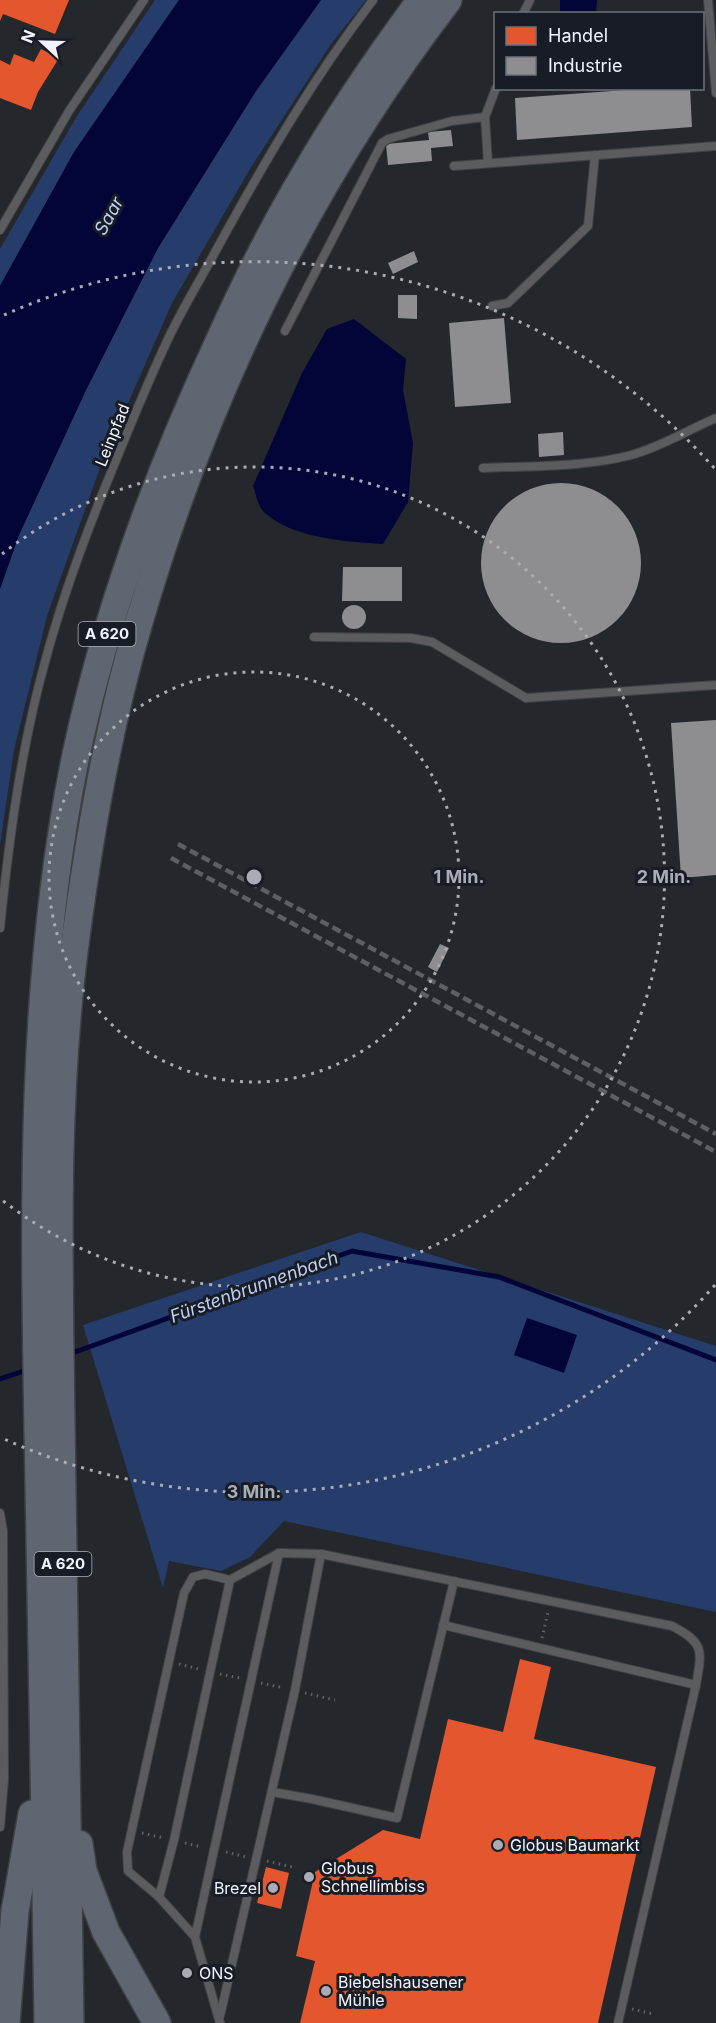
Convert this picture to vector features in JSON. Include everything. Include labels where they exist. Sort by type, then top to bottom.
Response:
[{"type":"highway","name":"A 620","points":[[48,2023],[54,1747],[48,1339],[38,1121],[41,1030],[48,941],[61,842],[76,757],[111,620],[171,449],[202,377],[259,259],[304,176],[391,41],[421,0]]},
{"type":"highway","name":"A 620","points":[[48,1339],[60,1125],[74,947],[106,758],[138,624],[193,457],[218,396],[285,255],[366,119],[448,0]]},
{"type":"highway","name":"A 620","points":[[54,1747],[70,2023]]},
{"type":"highway","points":[[6,2023],[15,1911],[54,1747]]},
{"type":"highway","points":[[54,1747],[83,1871],[106,1932],[157,2023]]},
{"type":"lane","points":[[0,230],[69,111],[144,0]]},
{"type":"lane","name":"Leinpfad","points":[[0,928],[18,794],[44,664],[61,604],[123,442],[171,333],[258,173],[342,41],[373,0]]},
{"type":"lane","points":[[708,0],[716,93]]},
{"type":"lane","points":[[488,163],[485,117],[494,90]]},
{"type":"lane","points":[[285,331],[382,143],[387,139],[452,122],[485,117]]},
{"type":"lane","points":[[454,166],[716,146]]},
{"type":"lane","points":[[492,306],[508,303],[588,226],[595,155]]},
{"type":"lane","points":[[483,468],[599,462],[632,455],[716,418]]},
{"type":"lane","points":[[314,637],[411,638],[432,642],[526,698],[716,685]]},
{"type":"lane","points":[[0,1513],[3,1531],[4,1780],[0,1827]]},
{"type":"lane","points":[[195,1937],[279,1553]]},
{"type":"lane","points":[[220,2020],[195,1937],[159,1897],[128,1871],[127,1852],[184,1593],[193,1577],[205,1574],[230,1580],[279,1553],[321,1554],[672,1626],[694,1639],[699,1647],[700,1658],[696,1685],[618,2023]]},
{"type":"lane","points":[[220,2020],[272,1792],[321,1554]]},
{"type":"lane","points":[[159,1897],[174,1840],[230,1580]]},
{"type":"lane","points":[[272,1792],[396,1818],[454,1581]]},
{"type":"lane","points":[[443,1625],[696,1685]]},
{"type":"path","points":[[539,1648],[551,1601]]},
{"type":"path","points":[[622,2007],[653,2014]]},
{"type":"shaded area","points":[[155,0],[179,0],[74,152],[0,286],[0,249],[77,116]]},
{"type":"shaded area","points":[[321,0],[366,0],[331,44],[250,169],[172,303],[101,465],[47,616],[14,750],[0,845],[0,589],[19,535],[86,390],[158,248],[256,91]]},
{"type":"shaded area","points":[[361,1232],[716,1346],[716,1612],[284,1521],[250,1557],[221,1571],[169,1561],[163,1588],[83,1325]]},
{"type":"water","name":"Saar","points":[[179,0],[321,0],[256,91],[158,248],[86,390],[19,535],[0,589],[0,286],[74,152]]},
{"type":"water","points":[[560,0],[597,0],[596,12],[560,12]]},
{"type":"water","points":[[354,319],[406,359],[403,390],[413,443],[408,502],[383,544],[320,537],[289,528],[264,512],[253,486],[302,373],[327,329]]},
{"type":"water","points":[[527,1318],[577,1335],[564,1373],[514,1355]]},
{"type":"building: Handel","points":[[0,0],[69,0],[55,34],[3,14],[0,21]]},
{"type":"building: Handel","points":[[41,49],[59,58],[38,92],[31,110],[0,98],[0,60],[10,65],[14,54],[34,62]]},
{"type":"building: Handel","name":"Globus Baumarkt","points":[[520,1659],[551,1667],[534,1739],[656,1767],[598,2023],[300,2023],[315,1961],[296,1956],[315,1872],[383,1830],[420,1839],[448,1719],[503,1732]]},
{"type":"building: Handel","name":"Brezel","points":[[266,1867],[289,1873],[281,1909],[257,1903]]},
{"type":"building: Industrie","points":[[626,90],[690,90],[692,127],[517,140],[515,98]]},
{"type":"building: Industrie","points":[[451,130],[453,146],[431,148],[432,161],[388,165],[386,144],[429,140],[428,132]]},
{"type":"building: Industrie","points":[[414,251],[418,262],[393,274],[388,263]]},
{"type":"building: Industrie","points":[[398,295],[417,295],[417,319],[398,318]]},
{"type":"building: Industrie","points":[[504,318],[511,403],[455,407],[449,323]]},
{"type":"building: Industrie","points":[[563,432],[564,455],[539,457],[538,434]]},
{"type":"building: Industrie","points":[[561,483],[591,489],[617,507],[635,533],[641,563],[635,593],[617,619],[591,637],[561,643],[531,637],[505,619],[487,593],[481,563],[487,533],[505,507],[531,489]]},
{"type":"building: Industrie","points":[[343,567],[402,567],[402,601],[342,601]]},
{"type":"building: Industrie","points":[[354,605],[359,606],[365,612],[365,622],[359,628],[354,629],[349,628],[343,622],[342,617],[343,612],[349,606]]},
{"type":"building: Industrie","points":[[716,720],[716,875],[681,878],[671,723]]},
{"type":"building: Industrie","points":[[440,944],[449,948],[437,972],[428,967]]},
{"type":"waterway","name":"Fürstenbrunnenbach","points":[[67,1355],[352,1251],[499,1277],[716,1360]]},
{"type":"waterway","name":"Fürstenbrunnenbach","points":[[0,1379],[30,1369]]},
{"type":"railway","points":[[178,844],[716,1134]]},
{"type":"railway","points":[[171,858],[716,1152]]},
{"type":"place","name":"Globus Baumarkt","points":[[498,1845]]},
{"type":"place","name":"Globus Schnellimbiss","points":[[309,1877]]},
{"type":"place","name":"Brezel","points":[[273,1888]]},
{"type":"place","name":"ONS","points":[[187,1973]]},
{"type":"place","name":"Biebelshausener Mühle","points":[[326,1991]]}]
